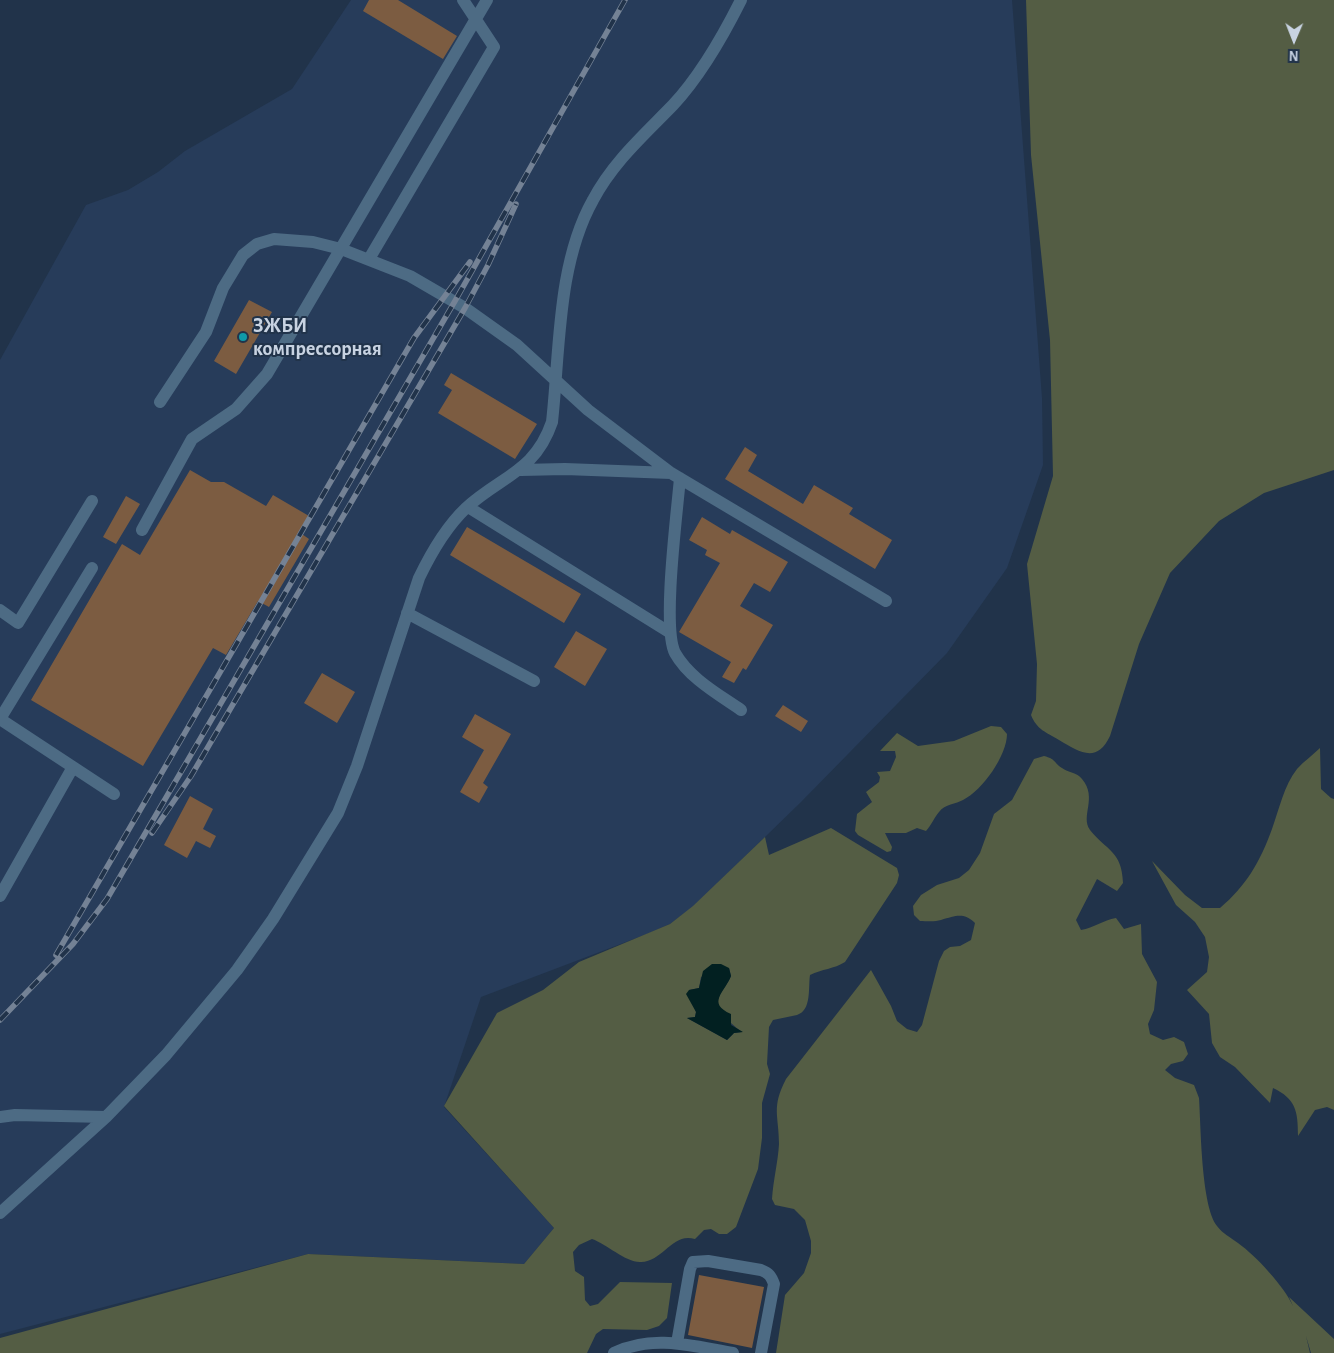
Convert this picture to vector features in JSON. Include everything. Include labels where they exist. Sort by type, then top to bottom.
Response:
[{"type":"lane","points":[[369,259],[494,46],[464,0]]},
{"type":"lane","points":[[142,530],[192,439],[236,409],[267,374],[487,0]]},
{"type":"lane","points":[[0,1213],[106,1116],[166,1055],[237,970],[327,835],[357,766],[419,578],[429,557],[455,519],[468,507],[521,470],[546,438],[552,422],[567,270],[585,214],[612,169],[674,104],[690,83],[730,24],[741,0]]},
{"type":"lane","points":[[160,402],[206,332],[223,288],[243,255],[257,244],[274,239],[313,242],[341,249],[410,276],[465,308],[517,344],[556,381],[618,434],[676,476],[886,601]]},
{"type":"lane","points":[[521,470],[566,468],[676,476]]},
{"type":"lane","points":[[676,476],[669,632],[675,653],[686,666],[711,689],[741,710]]},
{"type":"lane","points":[[0,610],[18,624],[92,501]]},
{"type":"lane","points":[[468,507],[669,632]]},
{"type":"lane","points":[[92,568],[0,719],[114,794]]},
{"type":"lane","points":[[407,613],[534,681]]},
{"type":"lane","points":[[0,896],[73,767]]},
{"type":"lane","points":[[0,1117],[15,1115],[106,1116]]},
{"type":"lane","points":[[677,1343],[690,1269],[693,1262],[701,1260],[761,1270],[768,1273],[772,1278],[774,1284],[761,1353]]},
{"type":"lane","points":[[614,1353],[630,1345],[644,1342],[677,1343],[733,1353]]},
{"type":"shaded area","points":[[351,0],[1012,0],[1042,398],[1043,465],[1007,568],[947,653],[801,802],[693,907],[670,924],[647,934],[481,997],[444,1107],[554,1228],[524,1264],[308,1254],[0,1334],[0,360],[86,205],[128,190],[158,172],[185,151],[292,89]]},
{"type":"shaded area","points":[[1026,0],[1334,0],[1334,470],[1264,493],[1219,521],[1170,573],[1139,644],[1110,736],[1105,745],[1093,753],[1080,751],[1046,733],[1036,724],[1031,715],[1036,701],[1037,664],[1027,564],[1053,476],[1050,340],[1031,155]]},
{"type":"shaded area","points":[[991,726],[1001,727],[1007,734],[1006,742],[1003,752],[992,771],[971,795],[941,809],[926,831],[917,828],[906,833],[885,833],[892,847],[891,851],[887,852],[858,835],[855,831],[857,814],[872,802],[866,792],[879,782],[880,777],[877,772],[890,771],[896,757],[895,751],[880,751],[897,733],[918,746],[954,741]]},
{"type":"shaded area","points":[[1320,748],[1321,789],[1334,799],[1334,1110],[1327,1107],[1315,1110],[1298,1136],[1296,1113],[1291,1101],[1273,1088],[1270,1103],[1235,1067],[1220,1057],[1212,1043],[1209,1014],[1187,990],[1207,972],[1209,957],[1205,937],[1195,922],[1176,905],[1152,861],[1185,895],[1202,908],[1220,908],[1245,882],[1257,863],[1292,775]]},
{"type":"shaded area","points":[[1044,756],[1051,758],[1064,770],[1078,775],[1087,786],[1089,800],[1087,825],[1096,837],[1112,852],[1120,864],[1123,883],[1117,891],[1097,879],[1076,920],[1081,930],[1116,918],[1124,929],[1141,924],[1142,954],[1157,982],[1154,1010],[1148,1024],[1150,1034],[1163,1040],[1174,1037],[1184,1042],[1188,1054],[1183,1061],[1171,1064],[1165,1070],[1175,1078],[1194,1085],[1199,1098],[1205,1184],[1212,1216],[1222,1231],[1261,1263],[1289,1298],[1293,1306],[1289,1297],[1334,1339],[1334,1353],[1311,1353],[1306,1336],[1310,1353],[776,1353],[785,1295],[804,1273],[811,1253],[811,1241],[805,1220],[794,1209],[775,1205],[772,1199],[779,1144],[777,1105],[781,1089],[786,1079],[871,970],[897,1021],[907,1029],[917,1032],[922,1025],[939,961],[944,951],[971,940],[975,923],[963,916],[936,921],[920,921],[914,915],[913,906],[921,895],[937,885],[959,878],[969,870],[980,853],[994,814],[1012,800],[1034,759]]},
{"type":"shaded area","points":[[831,828],[897,868],[899,875],[897,883],[845,962],[810,975],[807,1004],[802,1012],[797,1015],[773,1020],[769,1027],[767,1064],[770,1074],[762,1103],[762,1138],[758,1169],[736,1227],[727,1234],[719,1234],[711,1229],[704,1230],[695,1239],[687,1238],[680,1240],[656,1257],[641,1262],[629,1260],[592,1239],[579,1245],[573,1252],[575,1271],[584,1277],[585,1300],[590,1306],[598,1304],[620,1282],[672,1283],[667,1318],[659,1326],[647,1330],[603,1329],[596,1334],[587,1353],[0,1353],[0,1338],[308,1254],[524,1264],[554,1228],[444,1106],[497,1013],[543,990],[579,962],[670,924],[693,906],[765,837],[769,855]],"holes":[[[729,968],[731,976],[718,1002],[725,1017],[742,1032],[734,1033],[727,1040],[687,1018],[695,1017],[696,1012],[689,990],[699,988],[701,977]]]},
{"type":"shaded area","points":[[712,964],[721,964],[729,968],[731,976],[718,1001],[724,1010],[731,1014],[731,1025],[743,1032],[734,1033],[727,1040],[687,1018],[695,1017],[696,1012],[686,994],[689,990],[699,988],[703,971]]},
{"type":"building","points":[[369,0],[398,0],[457,36],[443,59],[363,11]]},
{"type":"building","name":"ЗЖБИ компрессорная","points":[[249,300],[272,312],[236,374],[214,361]]},
{"type":"building","points":[[451,373],[537,424],[515,459],[438,413],[452,390],[444,385]]},
{"type":"building","points":[[745,447],[757,455],[748,471],[803,504],[814,485],[853,508],[849,514],[892,540],[875,569],[725,479]]},
{"type":"building","points":[[190,470],[211,482],[224,482],[266,506],[273,495],[309,516],[299,532],[309,539],[269,607],[258,601],[226,655],[213,648],[143,766],[31,700],[122,544],[140,555]]},
{"type":"building","points":[[126,496],[140,504],[116,544],[103,537]]},
{"type":"building","points":[[702,517],[730,534],[732,530],[788,562],[770,592],[754,583],[740,606],[773,625],[746,670],[743,668],[734,683],[722,677],[731,662],[679,632],[720,563],[705,555],[707,550],[689,540]]},
{"type":"building","points":[[467,527],[581,594],[564,623],[450,555]]},
{"type":"building","points":[[576,631],[607,649],[585,686],[554,667]]},
{"type":"building","points":[[322,673],[355,692],[337,723],[304,703]]},
{"type":"building","points":[[783,705],[808,721],[801,732],[775,716]]},
{"type":"building","points":[[475,714],[511,734],[483,783],[488,787],[479,803],[460,792],[484,750],[462,737]]},
{"type":"building","points":[[190,796],[213,809],[203,829],[216,836],[210,848],[196,841],[187,858],[164,845]]},
{"type":"building","points":[[699,1275],[764,1287],[752,1348],[688,1335]]},
{"type":"railway","points":[[0,1020],[73,944],[107,899],[455,301],[625,0]]},
{"type":"railway","points":[[152,833],[191,776],[465,308],[488,265],[516,204]]},
{"type":"railway","points":[[56,955],[414,338],[470,262]]},
{"type":"place","name":"ЗЖБИ компрессорная","points":[[243,337]]}]
